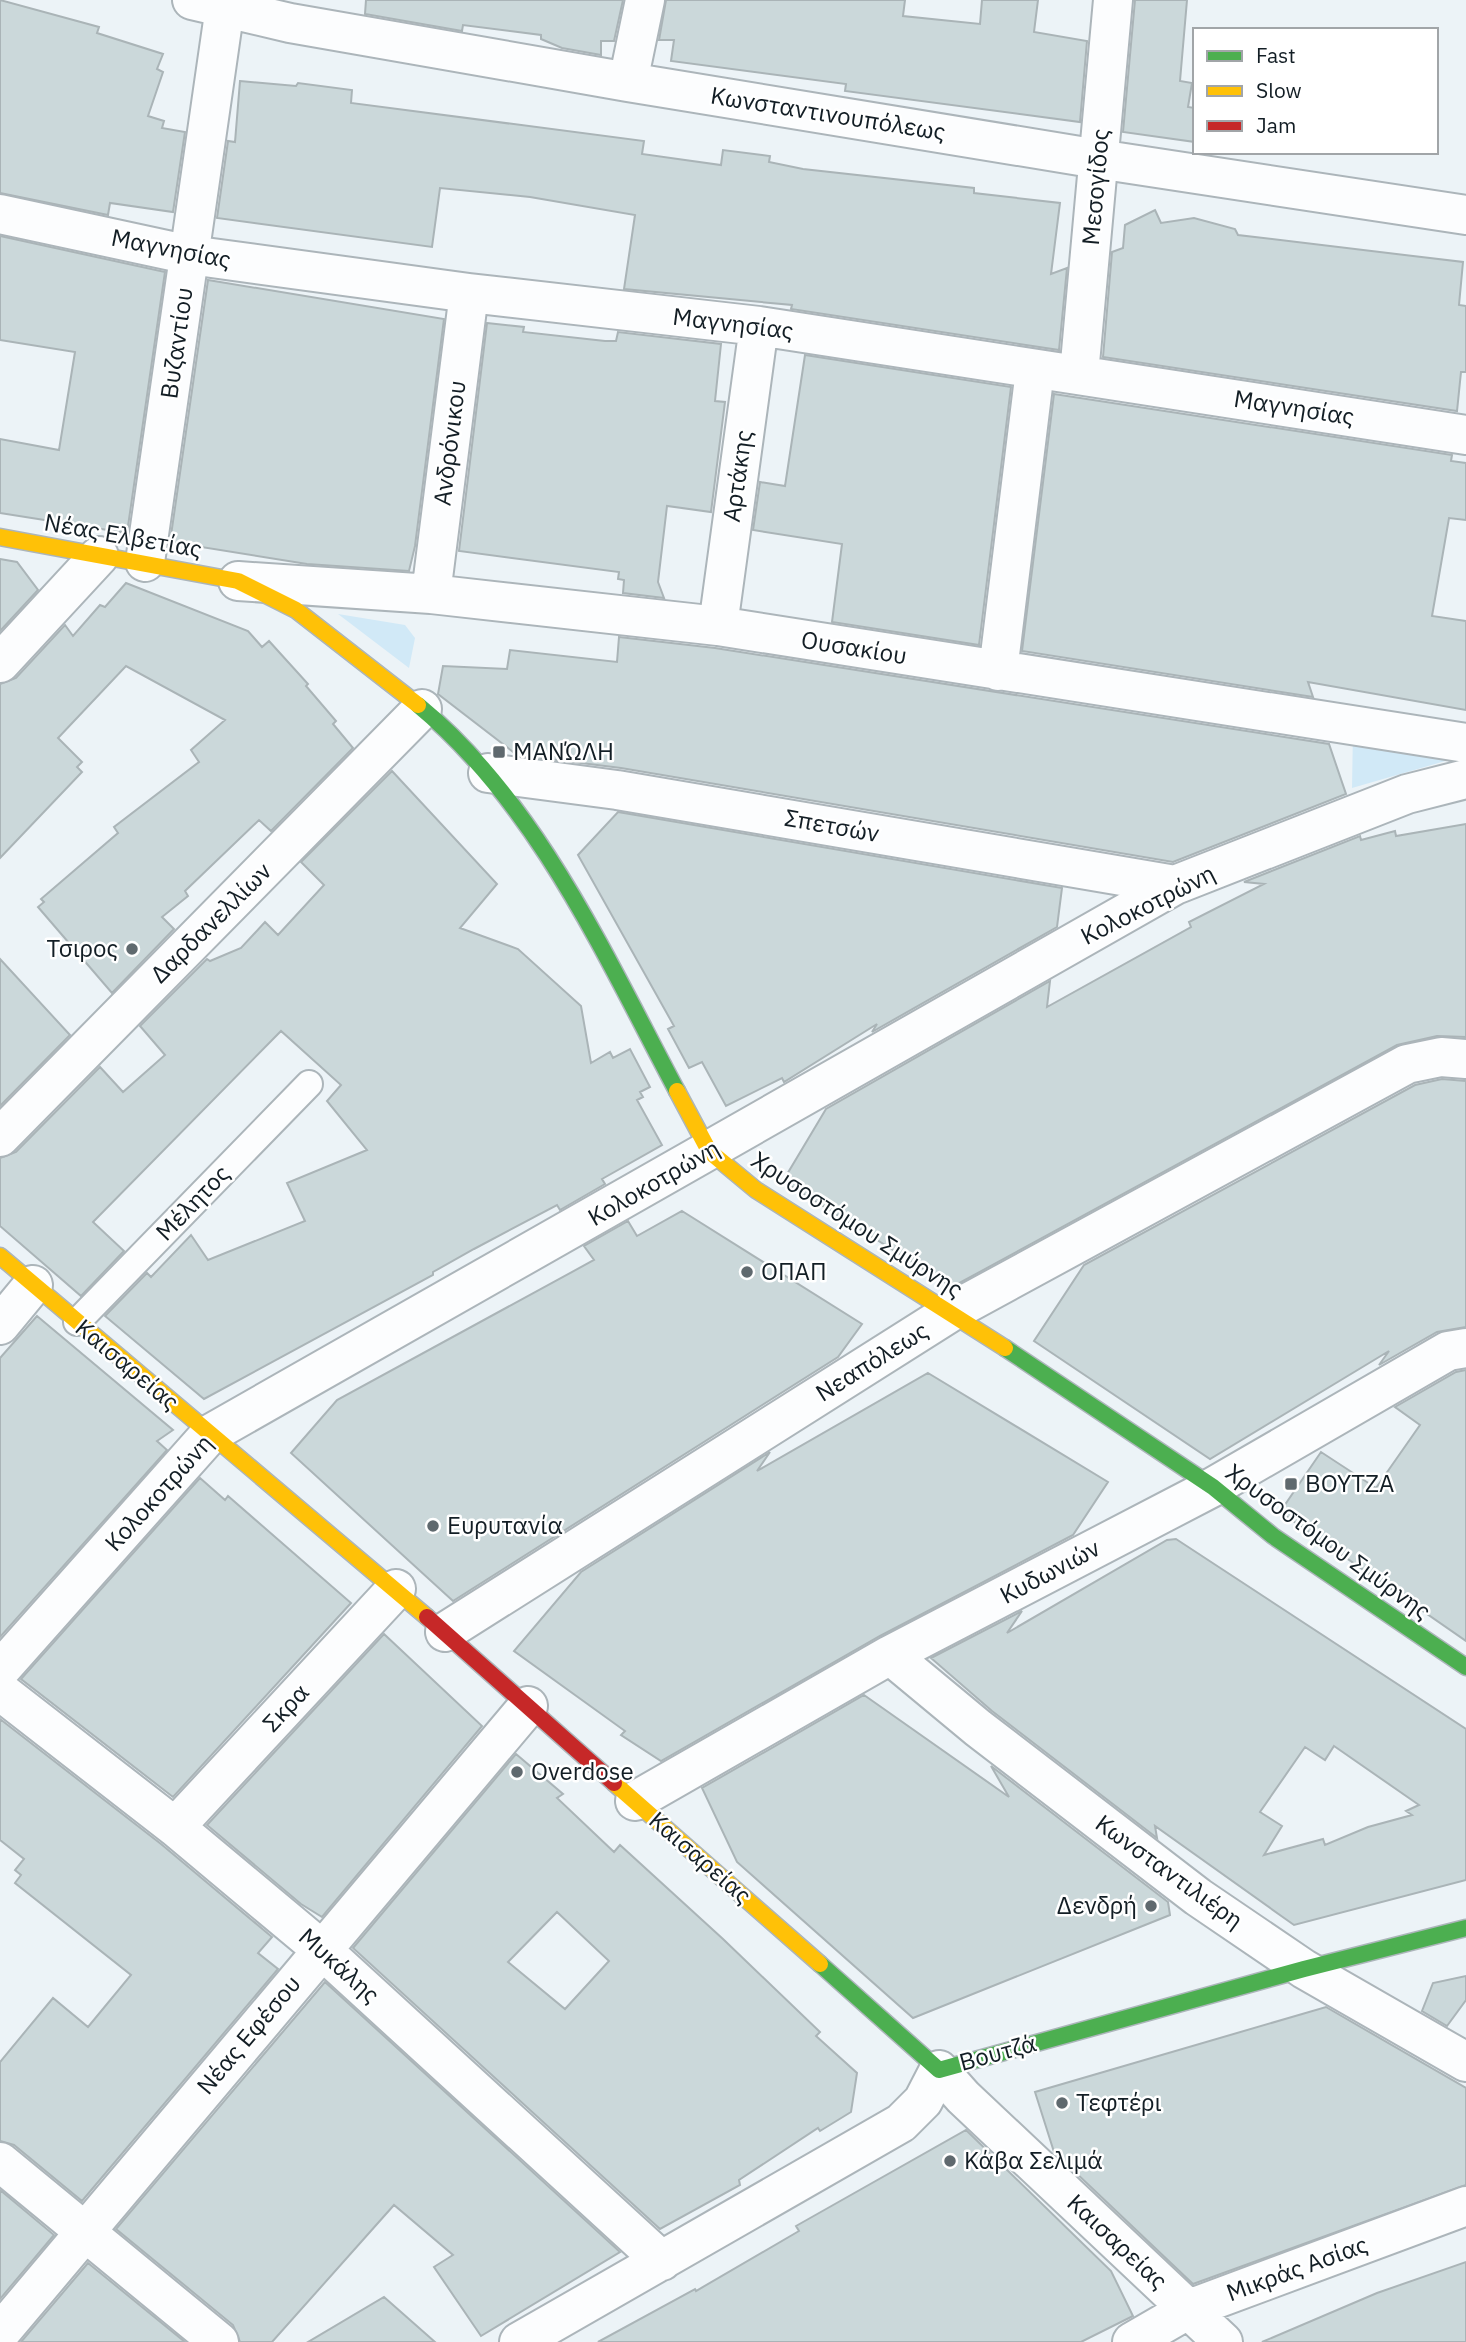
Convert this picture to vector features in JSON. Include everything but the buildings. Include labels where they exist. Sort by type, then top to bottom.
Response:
[{"type":"street","points":[[628,82],[645,0]]},
{"type":"street","name":"Μεσογίδος","points":[[1079,374],[1113,0]]},
{"type":"street","name":"Κωνσταντινουπόλεως","points":[[214,3],[628,82],[1098,159],[1466,215]]},
{"type":"street","name":"Βυζαντίου","points":[[145,562],[190,256],[214,3]]},
{"type":"street","name":"Μαγνησίας","points":[[0,214],[190,256],[469,293],[759,326],[1466,435]]},
{"type":"street","name":"Ανδρόνικου","points":[[431,594],[469,293]]},
{"type":"street","name":"Αρτάκης","points":[[718,626],[759,326]]},
{"type":"street","points":[[998,671],[1035,370]]},
{"type":"street","name":"Νέας Ελβετίας","points":[[0,537],[238,581]]},
{"type":"street","points":[[0,663],[99,556]]},
{"type":"street","name":"Ουσακίου","points":[[238,581],[431,594],[718,626],[1466,743]]},
{"type":"street","name":"Χρυσοστόμου Σμύρνης","points":[[238,581],[296,610],[359,656],[422,709],[488,773],[550,863],[592,932],[709,1151],[756,1190],[951,1312],[1213,1487],[1273,1536],[1466,1667]]},
{"type":"street","name":"Δαρδανελλίων","points":[[0,1137],[422,709]]},
{"type":"street","name":"Σπετσών","points":[[488,773],[617,790],[1175,885]]},
{"type":"street","name":"Κολοκοτρώνη","points":[[0,1670],[210,1434],[1175,885],[1406,794],[1466,779]]},
{"type":"street","name":"Νεαπόλεως","points":[[445,1632],[951,1312],[1407,1063],[1441,1057],[1466,1059]]},
{"type":"street","name":"Καισαρείας","points":[[0,1256],[396,1589],[939,2070],[963,2097],[1223,2342]]},
{"type":"street","points":[[0,1325],[33,1285]]},
{"type":"street","name":"Κυδωνιών","points":[[635,1801],[890,1655],[1213,1487],[1448,1351],[1466,1348]]},
{"type":"street","name":"Σκρα","points":[[175,1827],[396,1589]]},
{"type":"street","name":"Κωνσταντιλιέρη","points":[[890,1655],[978,1728],[1198,1897],[1304,1969],[1466,2062]]},
{"type":"street","name":"Μυκάλης","points":[[0,1691],[175,1827],[321,1949],[662,2261]]},
{"type":"street","name":"Νέας Εφέσου","points":[[0,2333],[528,1706]]},
{"type":"street","name":"Βουτζά","points":[[519,2342],[901,2123],[923,2101],[939,2070],[1304,1969],[1466,1928]]},
{"type":"street","points":[[0,2162],[219,2342]]},
{"type":"street","name":"Μικράς Ασίας","points":[[1132,2342],[1189,2309],[1466,2206]]},
{"type":"lane","name":"Μέλητος","points":[[77,1322],[309,1084]]},
{"type":"shaded area","points":[[338,614],[405,625],[415,638],[409,668]]},
{"type":"shaded area","points":[[1353,731],[1466,755],[1352,788]]},
{"type":"traffic: fast","points":[[418,705],[461,744],[499,788],[534,835],[566,884],[677,1091]]},
{"type":"traffic: fast","points":[[1005,1348],[1213,1487],[1273,1536],[1466,1667]]},
{"type":"traffic: fast","points":[[820,1964],[939,2070],[1304,1969],[1466,1928]]},
{"type":"traffic: slow","points":[[0,537],[238,581],[296,610],[418,705]]},
{"type":"traffic: slow","points":[[677,1091],[709,1151],[756,1190],[1005,1348]]},
{"type":"traffic: slow","points":[[0,1256],[427,1617]]},
{"type":"traffic: slow","points":[[614,1783],[820,1964]]},
{"type":"traffic: jam","points":[[427,1617],[614,1783]]},
{"type":"place","name":"ΜΑΝΏΛΗ","points":[[499,752]]},
{"type":"place","name":"Τσιρος","points":[[132,949]]},
{"type":"place","name":"ΟΠΑΠ","points":[[747,1272]]},
{"type":"place","name":"ΒΟΥΤΖΑ","points":[[1291,1484]]},
{"type":"place","name":"Ευρυτανία","points":[[433,1526]]},
{"type":"place","name":"Overdose","points":[[517,1772]]},
{"type":"place","name":"Δενδρή","points":[[1151,1906]]},
{"type":"place","name":"Τεφτέρι","points":[[1062,2103]]},
{"type":"place","name":"Κάβα Σελιμά","points":[[950,2161]]}]
